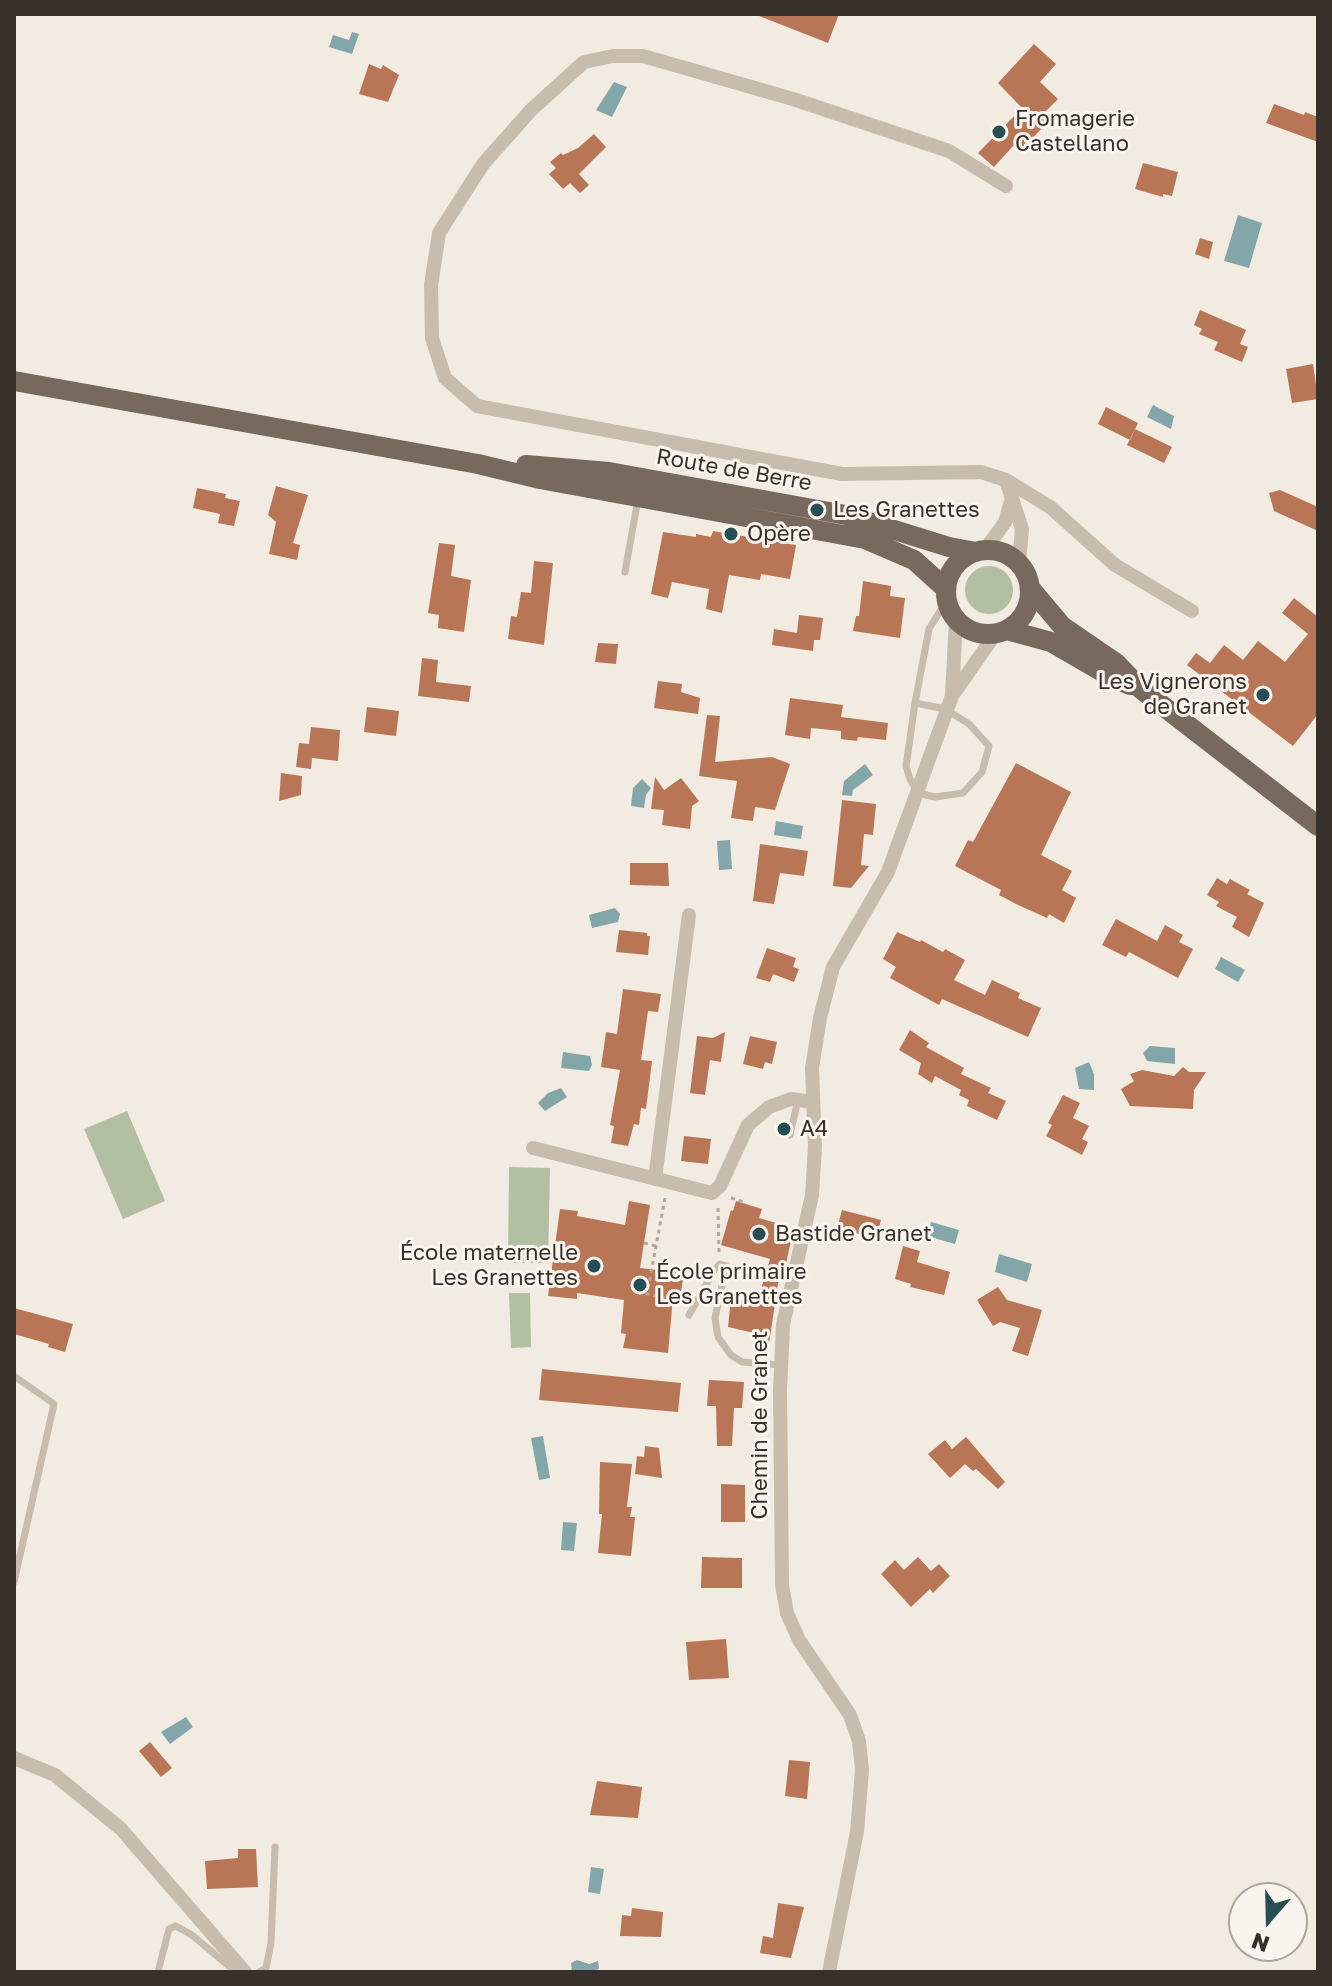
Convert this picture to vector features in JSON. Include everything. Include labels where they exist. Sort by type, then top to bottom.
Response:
[{"type":"main road","name":"Route de Berre","points":[[14,381],[478,464],[540,479],[865,539],[914,560],[947,594]]},
{"type":"main road","name":"Route de Berre","points":[[478,464],[609,472],[846,515],[949,547],[981,551]]},
{"type":"main road","points":[[1002,631],[1025,612],[1030,588],[1027,575],[1019,563],[1009,556],[981,551],[959,562],[948,579],[947,594],[956,619],[974,631],[1002,631],[1051,642],[1115,679],[1141,689]]},
{"type":"main road","points":[[1030,588],[1062,626],[1116,663],[1141,689],[1318,826]]},
{"type":"street","points":[[1006,186],[949,151],[793,99],[643,56],[613,56],[584,62],[531,110],[483,164],[439,233],[431,285],[432,338],[445,378],[477,406],[842,474],[981,472],[1006,480],[1050,507],[1115,565],[1192,611]]},
{"type":"street","points":[[1006,480],[1022,529],[1019,563]]},
{"type":"street","points":[[981,551],[1005,522],[1012,498]]},
{"type":"street","name":"Chemin de Granet","points":[[829,1972],[857,1832],[862,1770],[859,1741],[850,1715],[799,1640],[787,1613],[782,1585],[781,1365],[784,1312],[812,1195],[815,1146],[805,1101],[820,1018],[833,967],[888,872],[918,793],[949,702],[956,619]]},
{"type":"street","name":"Chemin de Granet","points":[[949,702],[1002,631]]},
{"type":"street","points":[[655,1179],[689,915]]},
{"type":"street","points":[[533,1148],[702,1191],[717,1190],[748,1125],[769,1107],[791,1099],[805,1101]]},
{"type":"street","points":[[14,1758],[55,1775],[121,1829],[245,1972]]},
{"type":"lane","points":[[625,572],[642,490],[766,509],[784,504]]},
{"type":"lane","points":[[915,703],[949,702],[989,746],[982,772],[963,793],[935,797],[918,793],[906,766],[915,703],[929,629],[947,594]]},
{"type":"lane","points":[[790,1135],[805,1101]]},
{"type":"lane","points":[[689,1315],[715,1269],[720,1264],[726,1266],[715,1318],[718,1337],[731,1355],[742,1362],[781,1365]]},
{"type":"lane","points":[[14,1376],[54,1404],[14,1582]]},
{"type":"lane","points":[[259,1972],[266,1968],[271,1943],[275,1847]]},
{"type":"lane","points":[[158,1972],[169,1929],[176,1926],[192,1935],[236,1972]]},
{"type":"path","points":[[667,1191],[647,1294],[676,1300]]},
{"type":"path","points":[[717,1200],[718,1238]]},
{"type":"path","points":[[735,1200],[744,1202]]},
{"type":"path","points":[[644,1243],[656,1246]]},
{"type":"green space","points":[[989,566],[998,567],[1006,573],[1012,581],[1012,599],[1006,607],[998,613],[989,614],[980,613],[972,607],[966,599],[965,590],[966,581],[972,573],[980,567]]},
{"type":"green space","points":[[127,1111],[165,1201],[123,1219],[84,1129]]},
{"type":"green space","points":[[509,1167],[550,1168],[548,1263],[508,1263]]},
{"type":"green space","points":[[509,1293],[530,1293],[531,1347],[511,1348]]},
{"type":"water","points":[[352,32],[359,34],[352,54],[329,47],[333,35],[349,40]]},
{"type":"water","points":[[614,82],[627,87],[612,117],[596,110]]},
{"type":"water","points":[[1238,215],[1262,223],[1249,268],[1224,261]]},
{"type":"water","points":[[1153,405],[1174,416],[1171,429],[1147,417]]},
{"type":"water","points":[[865,764],[873,775],[853,790],[852,796],[842,795],[844,781]]},
{"type":"water","points":[[642,779],[651,788],[646,795],[644,808],[631,806],[633,788]]},
{"type":"water","points":[[776,821],[803,826],[801,839],[774,835]]},
{"type":"water","points":[[730,840],[732,869],[719,870],[717,841]]},
{"type":"water","points":[[615,908],[620,914],[618,922],[592,928],[589,915]]},
{"type":"water","points":[[1221,957],[1245,970],[1238,982],[1215,969]]},
{"type":"water","points":[[1150,1046],[1175,1048],[1175,1064],[1147,1061],[1143,1053]]},
{"type":"water","points":[[563,1052],[590,1056],[592,1065],[589,1071],[561,1068]]},
{"type":"water","points":[[1089,1062],[1094,1074],[1094,1090],[1079,1089],[1075,1068]]},
{"type":"water","points":[[561,1088],[567,1097],[545,1111],[538,1103],[548,1093]]},
{"type":"water","points":[[931,1222],[959,1230],[955,1244],[927,1236]]},
{"type":"water","points":[[999,1254],[1032,1264],[1027,1282],[995,1272]]},
{"type":"water","points":[[543,1436],[550,1478],[539,1480],[531,1438]]},
{"type":"water","points":[[563,1522],[577,1523],[574,1551],[561,1550]]},
{"type":"water","points":[[186,1717],[193,1727],[170,1744],[161,1732]]},
{"type":"water","points":[[591,1867],[604,1869],[600,1894],[588,1892]]},
{"type":"water","points":[[577,1960],[589,1964],[598,1961],[599,1968],[596,1972],[572,1972],[571,1963]]},
{"type":"building","points":[[754,14],[839,14],[828,43]]},
{"type":"building","points":[[1034,44],[1056,64],[1040,82],[1058,99],[1043,114],[1050,120],[1023,148],[1014,145],[994,167],[978,153],[1022,108],[998,83]]},
{"type":"building","points":[[369,64],[381,69],[383,65],[399,75],[388,102],[359,94]]},
{"type":"building","points":[[1274,104],[1318,117],[1318,142],[1266,123]]},
{"type":"building","points":[[594,134],[606,147],[579,174],[589,185],[580,193],[570,183],[563,189],[549,174],[556,168],[550,162],[561,153],[563,155],[578,148]]},
{"type":"building","points":[[1143,163],[1178,172],[1172,196],[1163,194],[1163,197],[1135,189]]},
{"type":"building","points":[[1200,238],[1213,242],[1209,259],[1195,254]]},
{"type":"building","points":[[1200,310],[1246,330],[1240,344],[1248,347],[1242,362],[1214,350],[1218,342],[1199,334],[1202,329],[1194,325]]},
{"type":"building","points":[[1313,364],[1318,399],[1292,403],[1286,369]]},
{"type":"building","points":[[1106,407],[1138,423],[1130,440],[1098,424]]},
{"type":"building","points":[[1135,429],[1172,447],[1164,463],[1127,445]]},
{"type":"building","points":[[276,486],[308,495],[293,543],[300,545],[297,560],[269,554],[276,522],[268,515]]},
{"type":"building","points":[[197,488],[226,494],[225,498],[240,501],[234,526],[218,523],[220,514],[193,508]]},
{"type":"building","points":[[1280,490],[1318,507],[1318,531],[1274,511],[1269,493]]},
{"type":"building","points":[[713,531],[796,545],[790,579],[761,574],[760,580],[729,575],[722,613],[706,609],[709,589],[672,582],[668,598],[651,594],[663,532],[711,537]]},
{"type":"building","points":[[439,543],[455,545],[451,576],[471,580],[464,632],[438,628],[439,615],[428,613]]},
{"type":"building","points":[[534,561],[553,563],[544,645],[508,639],[511,616],[517,617],[521,592],[531,593]]},
{"type":"building","points":[[863,581],[891,586],[890,596],[905,598],[900,638],[853,631],[856,616],[859,616]]},
{"type":"building","points":[[1294,598],[1318,617],[1318,714],[1293,746],[1187,665],[1196,653],[1210,663],[1224,645],[1243,660],[1258,641],[1285,662],[1308,634],[1282,613]]},
{"type":"building","points":[[799,615],[823,618],[820,640],[814,640],[813,651],[772,645],[774,629],[797,633]]},
{"type":"building","points":[[598,643],[618,644],[616,664],[595,662]]},
{"type":"building","points":[[422,658],[438,660],[436,682],[471,686],[469,702],[418,696]]},
{"type":"building","points":[[658,681],[682,684],[681,692],[700,698],[698,714],[654,708]]},
{"type":"building","points":[[790,698],[843,705],[841,717],[888,723],[886,740],[841,739],[841,731],[811,728],[810,739],[785,735]]},
{"type":"building","points":[[367,707],[399,711],[396,736],[364,732]]},
{"type":"building","points":[[707,715],[720,716],[715,762],[772,757],[790,764],[775,810],[755,807],[753,821],[731,818],[737,781],[699,776]]},
{"type":"building","points":[[311,727],[340,730],[338,761],[312,758],[311,769],[296,767],[299,743],[309,744]]},
{"type":"building","points":[[1016,763],[1071,792],[1041,855],[1072,871],[1062,890],[1076,898],[1064,923],[1049,914],[1047,918],[1016,904],[999,895],[1001,890],[955,866],[968,840],[973,842]]},
{"type":"building","points":[[281,773],[302,776],[301,795],[279,801]]},
{"type":"building","points":[[655,777],[664,790],[681,778],[699,801],[692,806],[690,829],[662,825],[664,810],[651,809]]},
{"type":"building","points":[[842,800],[876,804],[873,835],[864,834],[861,865],[869,866],[851,888],[833,886]]},
{"type":"building","points":[[760,844],[808,851],[804,876],[780,873],[774,904],[753,901]]},
{"type":"building","points":[[630,863],[668,863],[669,886],[630,885]]},
{"type":"building","points":[[1217,878],[1227,884],[1230,879],[1250,890],[1247,894],[1264,903],[1249,937],[1232,927],[1237,917],[1216,906],[1219,902],[1207,895]]},
{"type":"building","points":[[1116,919],[1157,941],[1165,925],[1183,935],[1179,942],[1193,949],[1178,978],[1129,952],[1126,957],[1102,945]]},
{"type":"building","points":[[619,930],[647,933],[650,936],[648,955],[616,952]]},
{"type":"building","points":[[897,932],[943,952],[945,949],[965,960],[954,980],[985,995],[992,980],[1020,993],[1018,998],[1041,1008],[1028,1037],[942,999],[939,1005],[890,978],[896,967],[883,959]]},
{"type":"building","points":[[767,948],[796,958],[793,967],[799,969],[794,982],[773,974],[770,982],[756,978]]},
{"type":"building","points":[[623,989],[661,994],[658,1012],[648,1011],[641,1060],[652,1061],[646,1109],[641,1108],[639,1125],[634,1124],[628,1146],[611,1143],[614,1126],[610,1125],[620,1070],[601,1067],[606,1032],[617,1034]]},
{"type":"building","points":[[910,1030],[929,1043],[926,1047],[964,1068],[961,1074],[991,1088],[988,1093],[1006,1101],[997,1120],[967,1106],[969,1100],[959,1095],[961,1090],[935,1076],[932,1083],[918,1074],[921,1063],[899,1050]]},
{"type":"building","points":[[725,1032],[721,1062],[710,1060],[705,1095],[690,1093],[697,1036],[713,1038]]},
{"type":"building","points":[[750,1036],[777,1042],[772,1064],[765,1062],[763,1069],[743,1064]]},
{"type":"building","points":[[1183,1067],[1189,1072],[1206,1072],[1194,1090],[1193,1109],[1130,1106],[1121,1089],[1134,1081],[1130,1074],[1142,1070],[1174,1076]]},
{"type":"building","points":[[1063,1095],[1080,1103],[1073,1118],[1089,1126],[1082,1139],[1088,1142],[1082,1155],[1046,1136],[1052,1125],[1048,1123]]},
{"type":"building","points":[[684,1136],[711,1139],[708,1164],[681,1161]]},
{"type":"building","points":[[629,1201],[650,1205],[640,1268],[684,1273],[680,1298],[673,1297],[668,1353],[623,1348],[626,1334],[621,1333],[624,1300],[577,1293],[577,1299],[548,1296],[560,1209],[578,1211],[577,1216],[625,1225]]},
{"type":"building","points":[[736,1201],[762,1209],[759,1218],[794,1228],[784,1272],[778,1283],[769,1344],[754,1341],[754,1333],[728,1327],[731,1298],[757,1302],[770,1259],[721,1245]]},
{"type":"building","points":[[842,1210],[881,1220],[876,1239],[855,1233],[852,1244],[834,1239]]},
{"type":"building","points":[[903,1246],[920,1251],[917,1262],[950,1272],[944,1295],[910,1287],[911,1284],[895,1279]]},
{"type":"building","points":[[998,1287],[1007,1300],[1042,1310],[1028,1356],[1012,1351],[1020,1328],[1000,1322],[993,1326],[977,1300]]},
{"type":"building","points":[[14,1308],[73,1324],[65,1352],[14,1334]]},
{"type":"building","points":[[542,1369],[681,1383],[678,1412],[539,1400]]},
{"type":"building","points":[[709,1380],[744,1382],[742,1408],[734,1408],[732,1446],[717,1446],[716,1406],[707,1406]]},
{"type":"building","points":[[966,1437],[1005,1482],[998,1489],[976,1469],[973,1471],[965,1464],[950,1478],[928,1454],[945,1440],[952,1449]]},
{"type":"building","points":[[645,1446],[659,1448],[662,1478],[635,1474],[637,1456],[644,1457]]},
{"type":"building","points":[[600,1462],[632,1464],[627,1507],[632,1507],[630,1517],[635,1517],[631,1556],[598,1553],[602,1514],[599,1514]]},
{"type":"building","points":[[721,1484],[745,1485],[745,1522],[721,1522]]},
{"type":"building","points":[[702,1557],[742,1558],[742,1588],[701,1588]]},
{"type":"building","points":[[918,1557],[931,1571],[939,1564],[950,1576],[933,1593],[930,1589],[911,1607],[881,1574],[895,1560],[904,1570]]},
{"type":"building","points":[[726,1639],[729,1678],[689,1680],[686,1642]]},
{"type":"building","points":[[150,1742],[172,1768],[161,1777],[139,1751]]},
{"type":"building","points":[[789,1760],[810,1762],[807,1799],[785,1796]]},
{"type":"building","points":[[597,1781],[642,1787],[638,1818],[590,1815]]},
{"type":"building","points":[[238,1849],[256,1849],[258,1887],[207,1889],[205,1861],[238,1858]]},
{"type":"building","points":[[778,1903],[804,1907],[791,1958],[760,1953],[763,1936],[773,1938]]},
{"type":"building","points":[[632,1908],[663,1912],[661,1937],[620,1936],[622,1915],[631,1916]]},
{"type":"place","name":"Fromagerie Castellano","points":[[999,132]]},
{"type":"place","name":"Les Granettes","points":[[817,510]]},
{"type":"place","name":"Opère","points":[[731,534]]},
{"type":"place","name":"Les Vignerons de Granet","points":[[1263,695]]},
{"type":"place","name":"A4","points":[[784,1129]]},
{"type":"place","name":"Bastide Granet","points":[[759,1234]]},
{"type":"place","name":"École maternelle Les Granettes","points":[[594,1266]]},
{"type":"place","name":"École primaire Les Granettes","points":[[640,1285]]}]
